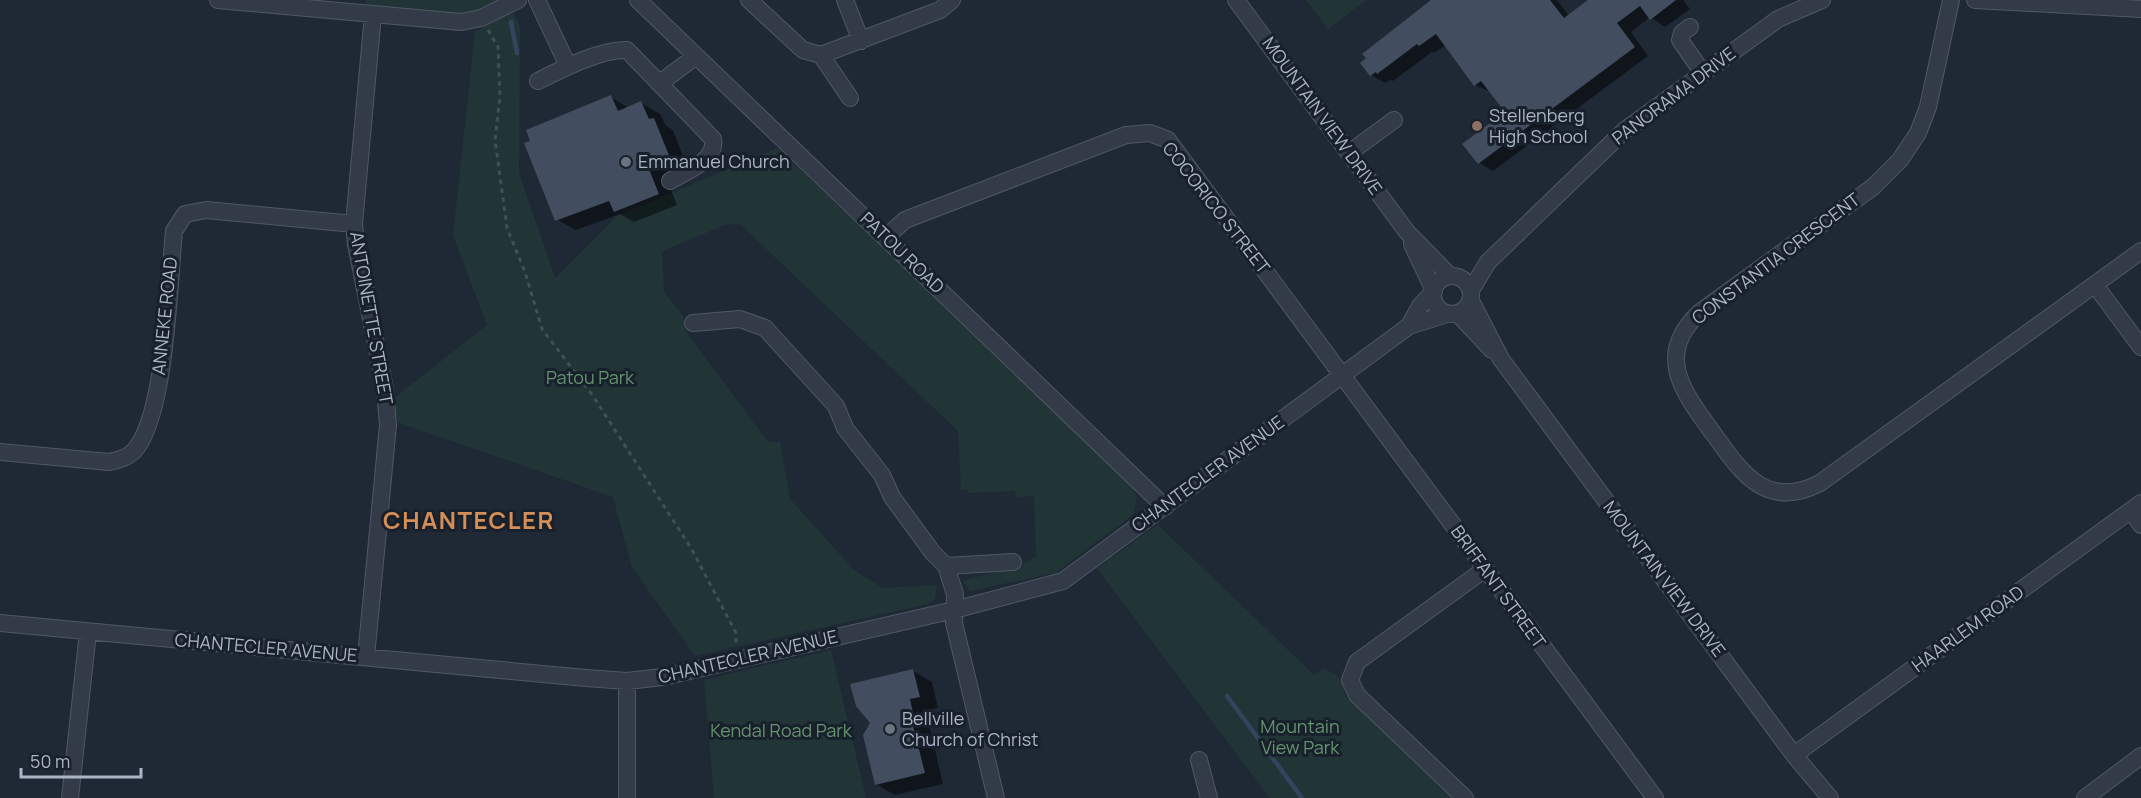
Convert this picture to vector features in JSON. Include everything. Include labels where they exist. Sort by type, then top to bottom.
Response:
[{"type":"street","points":[[218,0],[461,22],[481,18],[518,0]]},
{"type":"street","points":[[537,0],[568,66]]},
{"type":"street","name":"PATOU ROAD","points":[[638,0],[1165,507]]},
{"type":"street","points":[[749,0],[803,50],[820,55],[939,10],[952,0]]},
{"type":"street","points":[[845,0],[861,41]]},
{"type":"street","name":"MOUNTAIN VIEW DRIVE","points":[[1236,0],[1407,232],[1452,276]]},
{"type":"street","name":"PANORAMA DRIVE","points":[[1471,295],[1488,262],[1625,130],[1778,19],[1822,0]]},
{"type":"street","name":"CONSTANTIA CRESCENT","points":[[1952,0],[1928,107],[1911,144],[1900,160],[1873,187],[1692,319],[1681,337],[1676,357],[1678,376],[1684,393],[1749,479],[1767,489],[1799,491],[1820,483],[2141,251]]},
{"type":"street","points":[[1975,0],[2054,2],[2141,9]]},
{"type":"street","name":"ANTOINETTE STREET","points":[[366,657],[388,425],[385,389],[354,224],[373,14]]},
{"type":"street","points":[[1689,27],[1682,33],[1680,40],[1703,73]]},
{"type":"street","points":[[538,81],[568,66],[618,49],[627,50],[713,139],[715,147],[711,156],[670,181]]},
{"type":"street","points":[[820,55],[850,98]]},
{"type":"street","points":[[660,82],[696,56]]},
{"type":"street","points":[[1349,153],[1394,120]]},
{"type":"street","name":"COCORICO STREET","points":[[885,238],[905,220],[1126,135],[1150,133],[1168,140],[1174,147],[1342,375]]},
{"type":"street","name":"ANNEKE ROAD","points":[[0,452],[109,462],[133,451],[144,436],[155,405],[174,231],[185,214],[206,210],[354,224]]},
{"type":"street","name":"MOUNTAIN VIEW DRIVE","points":[[1407,232],[1434,291]]},
{"type":"street","name":"PANORAMA DRIVE","points":[[1452,276],[1488,262]]},
{"type":"street","points":[[1452,276],[1462,278],[1471,295],[1453,314],[1438,308],[1434,291],[1437,283],[1452,276]]},
{"type":"street","points":[[2095,285],[2141,347]]},
{"type":"street","name":"CHANTECLER AVENUE","points":[[1409,326],[1420,306],[1434,291]]},
{"type":"street","name":"MOUNTAIN VIEW DRIVE","points":[[1471,295],[1501,359]]},
{"type":"street","name":"MOUNTAIN VIEW DRIVE","points":[[1453,314],[1501,359],[1794,755],[1830,798]]},
{"type":"street","name":"CHANTECLER AVENUE","points":[[0,623],[627,681],[663,678],[954,610],[1063,581],[1409,326],[1453,314]]},
{"type":"street","points":[[693,323],[740,319],[757,323],[773,333],[836,406],[845,428],[882,475],[892,497],[933,553],[946,566],[955,594],[954,623],[996,798]]},
{"type":"street","name":"BRIFFANT STREET","points":[[1342,375],[1655,798]]},
{"type":"street","points":[[2136,506],[2141,525]]},
{"type":"street","name":"HAARLEM ROAD","points":[[1794,755],[2136,506]]},
{"type":"street","points":[[946,566],[1012,562]]},
{"type":"street","points":[[1465,798],[1357,695],[1350,680],[1357,662],[1485,569]]},
{"type":"street","points":[[70,798],[88,632]]},
{"type":"street","points":[[627,681],[627,798]]},
{"type":"street","points":[[2085,798],[2141,756]]},
{"type":"street","points":[[1200,760],[1209,798]]},
{"type":"path","points":[[481,18],[498,46],[500,98],[495,140],[507,228],[525,272],[542,329],[593,396],[691,548],[736,633],[737,660]]},
{"type":"green space","points":[[366,0],[498,0],[475,12],[462,14],[365,5]]},
{"type":"green space","points":[[1306,0],[1366,0],[1328,29]]},
{"type":"green space","name":"Patou Park","points":[[512,11],[520,27],[519,173],[555,278],[617,216],[778,148],[1132,486],[1137,497],[1134,514],[1055,573],[970,591],[964,583],[965,580],[1020,566],[1036,556],[1034,496],[1016,497],[1015,491],[968,493],[968,490],[961,490],[958,431],[740,224],[725,225],[662,251],[664,292],[683,316],[686,332],[768,442],[780,442],[790,499],[854,570],[883,588],[937,585],[935,599],[928,604],[695,656],[632,567],[613,497],[397,422],[393,399],[487,325],[453,235],[475,32]]},
{"type":"green space","name":"Mountain View Park","points":[[1158,525],[1314,675],[1324,668],[1339,677],[1346,697],[1452,798],[1270,798],[1097,568]]},
{"type":"green space","name":"Kendal Road Park","points":[[831,650],[866,798],[714,798],[704,680]]},
{"type":"building","points":[[1431,0],[1550,0],[1564,18],[1588,0],[1676,0],[1650,20],[1640,6],[1617,23],[1635,47],[1478,164],[1462,144],[1505,112],[1481,81],[1474,86],[1436,34],[1419,46],[1417,44],[1377,74],[1376,72],[1370,76],[1360,63],[1366,58],[1362,54]]},
{"type":"building","name":"Emmanuel Church","points":[[611,95],[618,111],[641,101],[649,119],[654,118],[670,158],[648,167],[659,194],[614,212],[609,201],[555,221],[524,143],[530,141],[526,130]]},
{"type":"building","name":"Bellville Church of Christ","points":[[913,669],[920,697],[910,699],[913,713],[910,714],[925,773],[875,785],[863,735],[870,723],[856,706],[850,684]]},
{"type":"waterway","points":[[511,22],[517,53]]},
{"type":"waterway","points":[[1227,696],[1302,798]]},
{"type":"place","name":"Stellenberg High School","points":[[1477,126]]},
{"type":"place","name":"Emmanuel Church","points":[[626,162]]},
{"type":"place","name":"Bellville Church of Christ","points":[[890,729]]},
{"type":"district","name":"CHANTECLER","points":[[469,521]]}]
